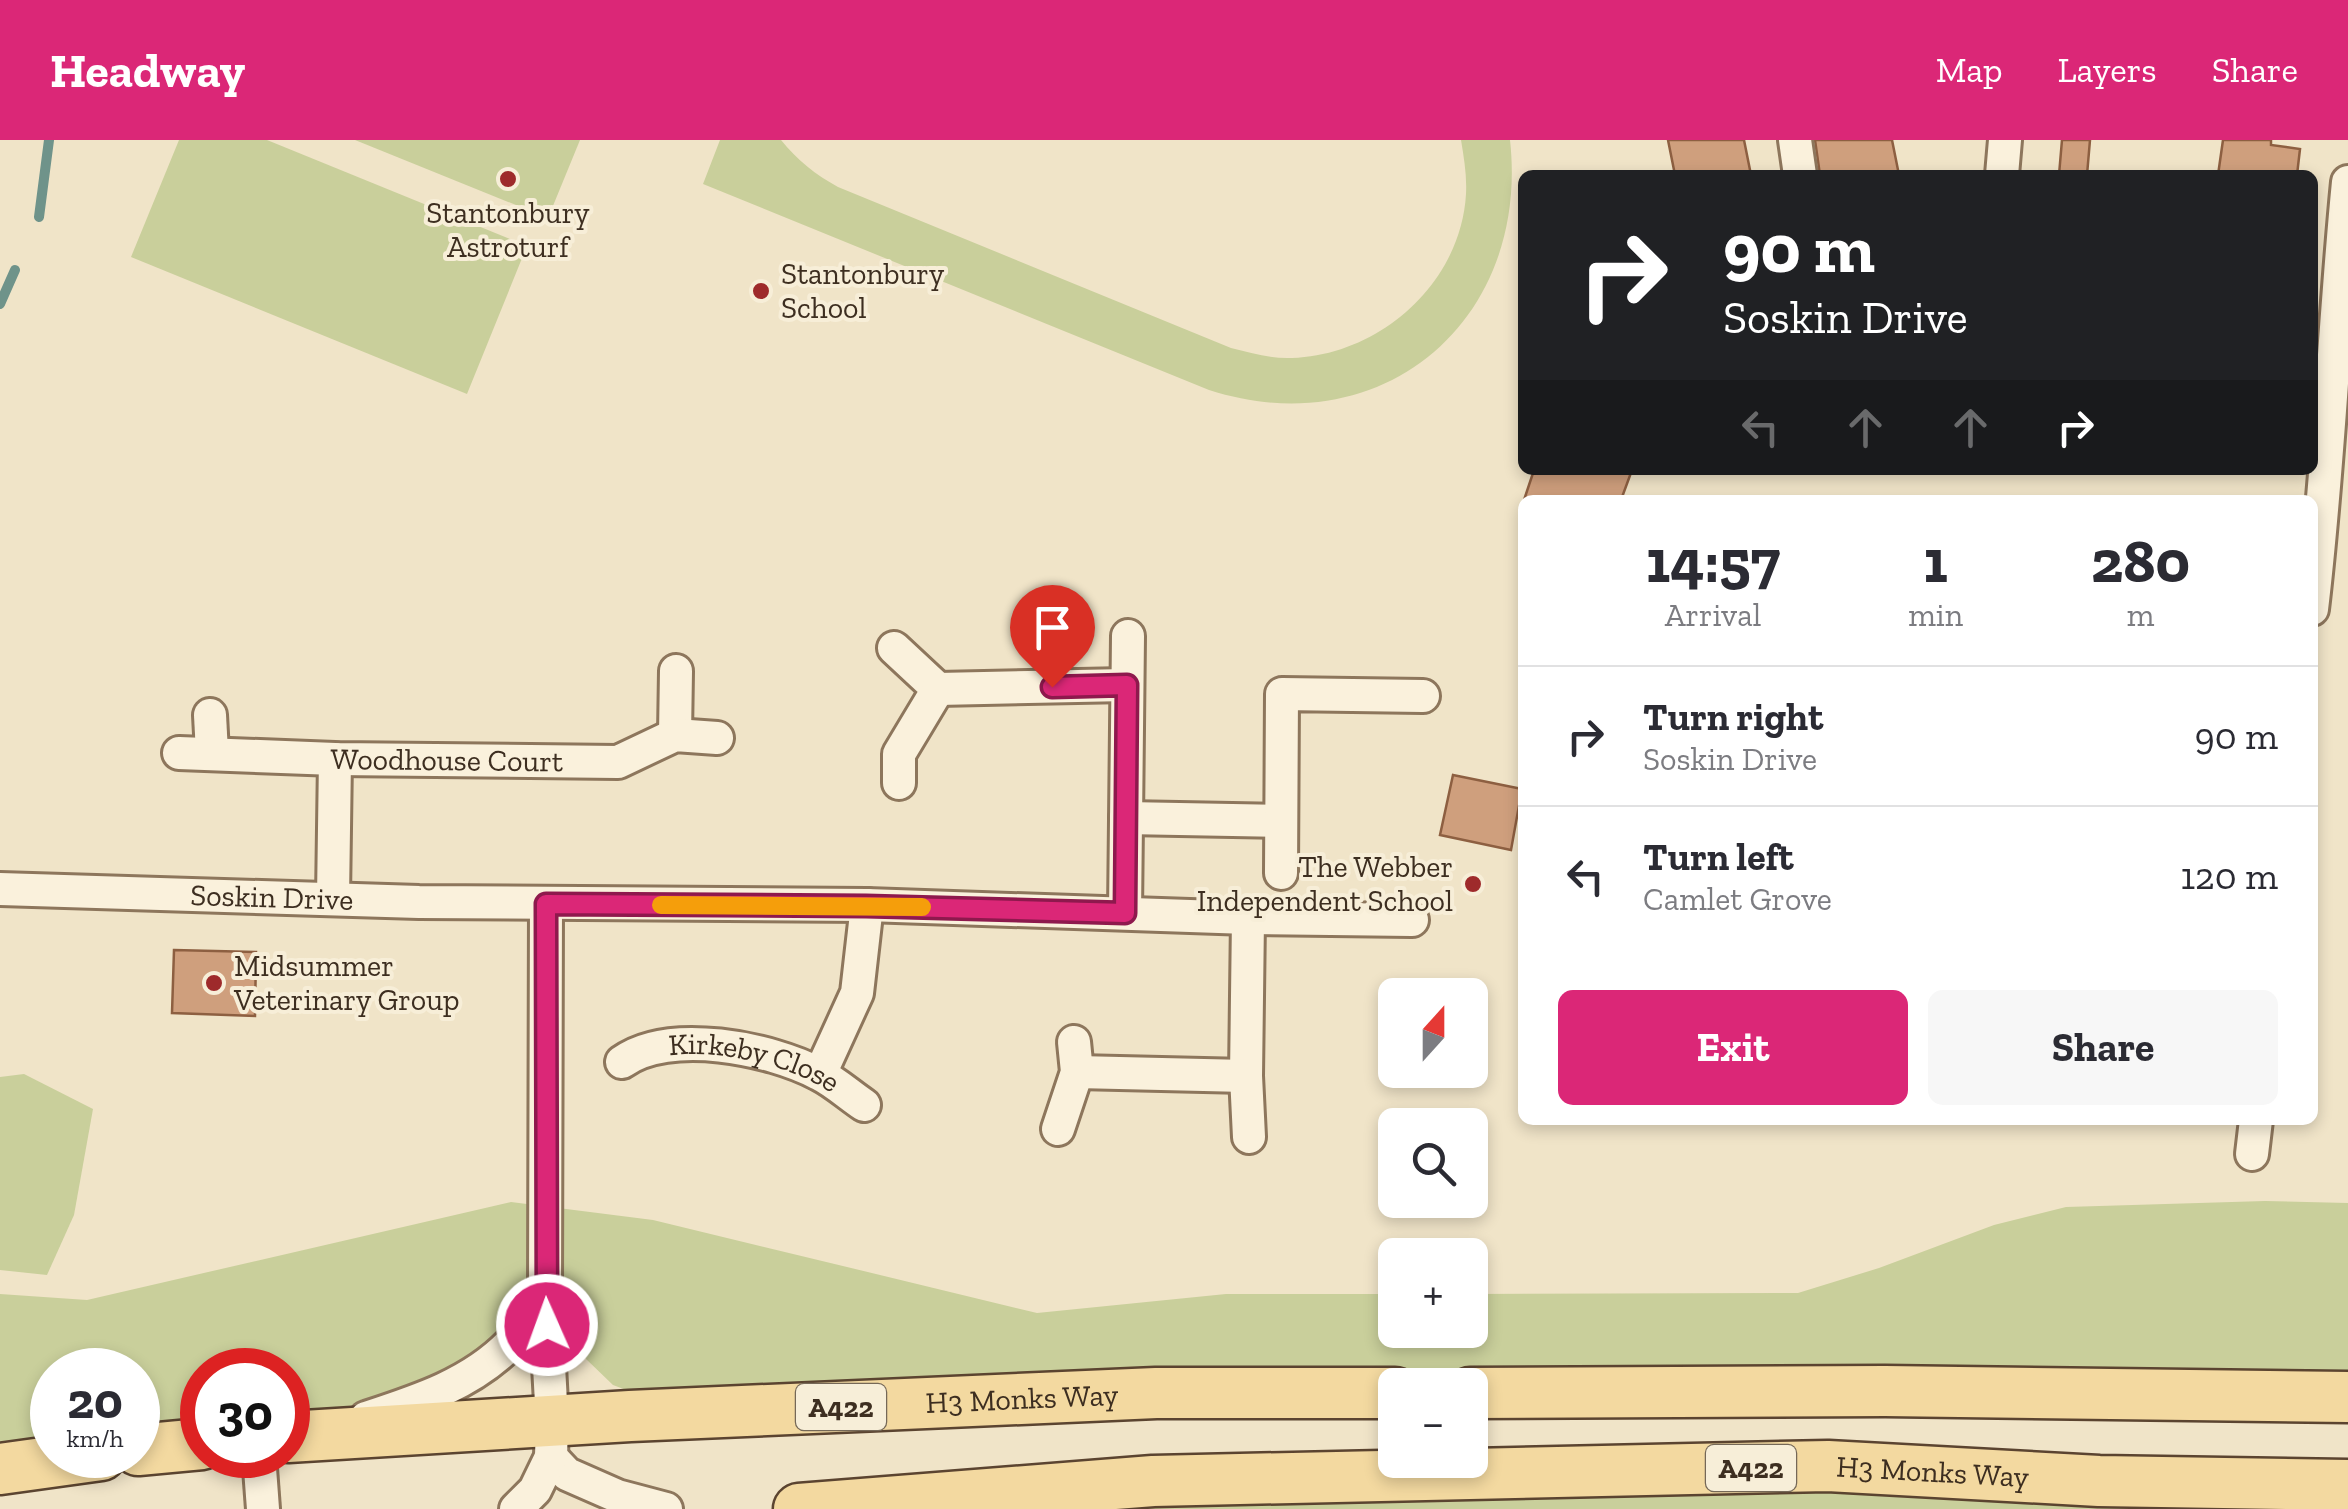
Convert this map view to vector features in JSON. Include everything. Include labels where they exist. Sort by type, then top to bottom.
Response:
[{"type":"main road","points":[[1488,1393],[1885,1391],[2348,1397]]},
{"type":"main road","name":"H3 Monks Way","points":[[310,1436],[551,1439],[1156,1393],[1378,1393]]},
{"type":"main road","name":"H3 Monks Way","points":[[799,1509],[1153,1482],[1828,1466],[2098,1481],[2348,1484]]},
{"type":"street","points":[[1795,140],[1799,170]]},
{"type":"street","points":[[2002,170],[2005,140]]},
{"type":"street","points":[[2318,560],[2337,454],[2348,182]]},
{"type":"street","points":[[1125,913],[1128,636]]},
{"type":"street","points":[[894,648],[938,689],[1127,685]]},
{"type":"street","points":[[675,735],[676,671]]},
{"type":"street","points":[[899,783],[900,754],[938,689]]},
{"type":"street","points":[[1281,874],[1282,694],[1423,696]]},
{"type":"street","points":[[210,715],[212,753]]},
{"type":"street","name":"Woodhouse Court","points":[[179,752],[335,759],[618,762],[675,735],[717,738]]},
{"type":"street","points":[[333,898],[335,759]]},
{"type":"street","points":[[1126,818],[1280,821]]},
{"type":"street","name":"Soskin Drive","points":[[0,889],[546,904],[866,906],[1412,920]]},
{"type":"street","points":[[516,1509],[535,1490],[551,1439],[545,1293],[546,904]]},
{"type":"street","points":[[820,1074],[856,993],[866,906]]},
{"type":"street","points":[[1248,918],[1248,1137]]},
{"type":"street","name":"Kirkeby Close","points":[[626,1051],[691,1043],[733,1047],[820,1074],[864,1106]]},
{"type":"street","points":[[1058,1129],[1076,1057],[1246,1076]]},
{"type":"street","points":[[2252,1154],[2255,1125]]},
{"type":"street","points":[[310,1434],[419,1400],[486,1366],[513,1342],[545,1293]]},
{"type":"street","points":[[551,1439],[568,1474],[618,1496],[666,1509]]},
{"type":"street","points":[[261,1478],[263,1509]]},
{"type":"street","points":[[2098,1481],[2217,1499],[2236,1509]]},
{"type":"green space","points":[[179,140],[267,140],[527,246],[467,394],[131,257]]},
{"type":"green space","name":"Stantonbury Astroturf","points":[[355,140],[580,140],[548,218]]},
{"type":"green space","points":[[720,140],[781,140],[807,166],[838,187],[1231,348],[1276,358],[1325,354],[1356,344],[1410,308],[1432,284],[1449,257],[1461,226],[1466,187],[1461,140],[1510,140],[1510,205],[1496,263],[1469,313],[1432,354],[1386,383],[1332,400],[1273,403],[1209,390],[703,184]]},
{"type":"green space","points":[[24,1074],[93,1109],[74,1215],[47,1275],[0,1270],[0,1077]]},
{"type":"green space","points":[[2265,1201],[2348,1203],[2348,1397],[1488,1386],[1488,1368],[1378,1368],[1378,1385],[650,1399],[613,1385],[586,1359],[563,1287],[564,1242],[545,1207],[513,1342],[487,1366],[310,1429],[310,1348],[180,1348],[180,1446],[160,1448],[160,1348],[30,1348],[30,1461],[0,1469],[0,1294],[87,1300],[511,1202],[653,1220],[1037,1313],[1226,1294],[1378,1294],[1378,1348],[1488,1348],[1488,1294],[1798,1293],[1994,1225],[2066,1207]]},
{"type":"green space","points":[[2099,1481],[2190,1509],[799,1509]]},
{"type":"building","points":[[1668,140],[1744,140],[1750,170],[1674,170]]},
{"type":"building","points":[[1815,140],[1892,140],[1898,170],[1819,170]]},
{"type":"building","points":[[2062,140],[2090,140],[2087,170],[2059,170]]},
{"type":"building","points":[[2223,140],[2271,140],[2271,145],[2300,149],[2298,170],[2219,170]]},
{"type":"building","points":[[1532,475],[1630,475],[1623,495],[1526,495]]},
{"type":"building","points":[[1453,775],[1518,788],[1511,850],[1440,835]]},
{"type":"building","name":"Midsummer Veterinary Group","points":[[174,950],[256,952],[255,1016],[172,1013]]},
{"type":"waterway","points":[[39,217],[49,140]]},
{"type":"waterway","points":[[0,304],[15,270]]},
{"type":"slow traffic","points":[[661,905],[922,907]]},
{"type":"place","name":"Stantonbury Astroturf","points":[[508,179]]},
{"type":"place","name":"Stantonbury School","points":[[761,291]]},
{"type":"place","name":"The Webber Independent School","points":[[1473,884]]},
{"type":"place","name":"Midsummer Veterinary Group","points":[[214,983]]},
{"type":"route","points":[[547,1325],[546,904],[1125,913],[1127,685],[1052,687]]}]
